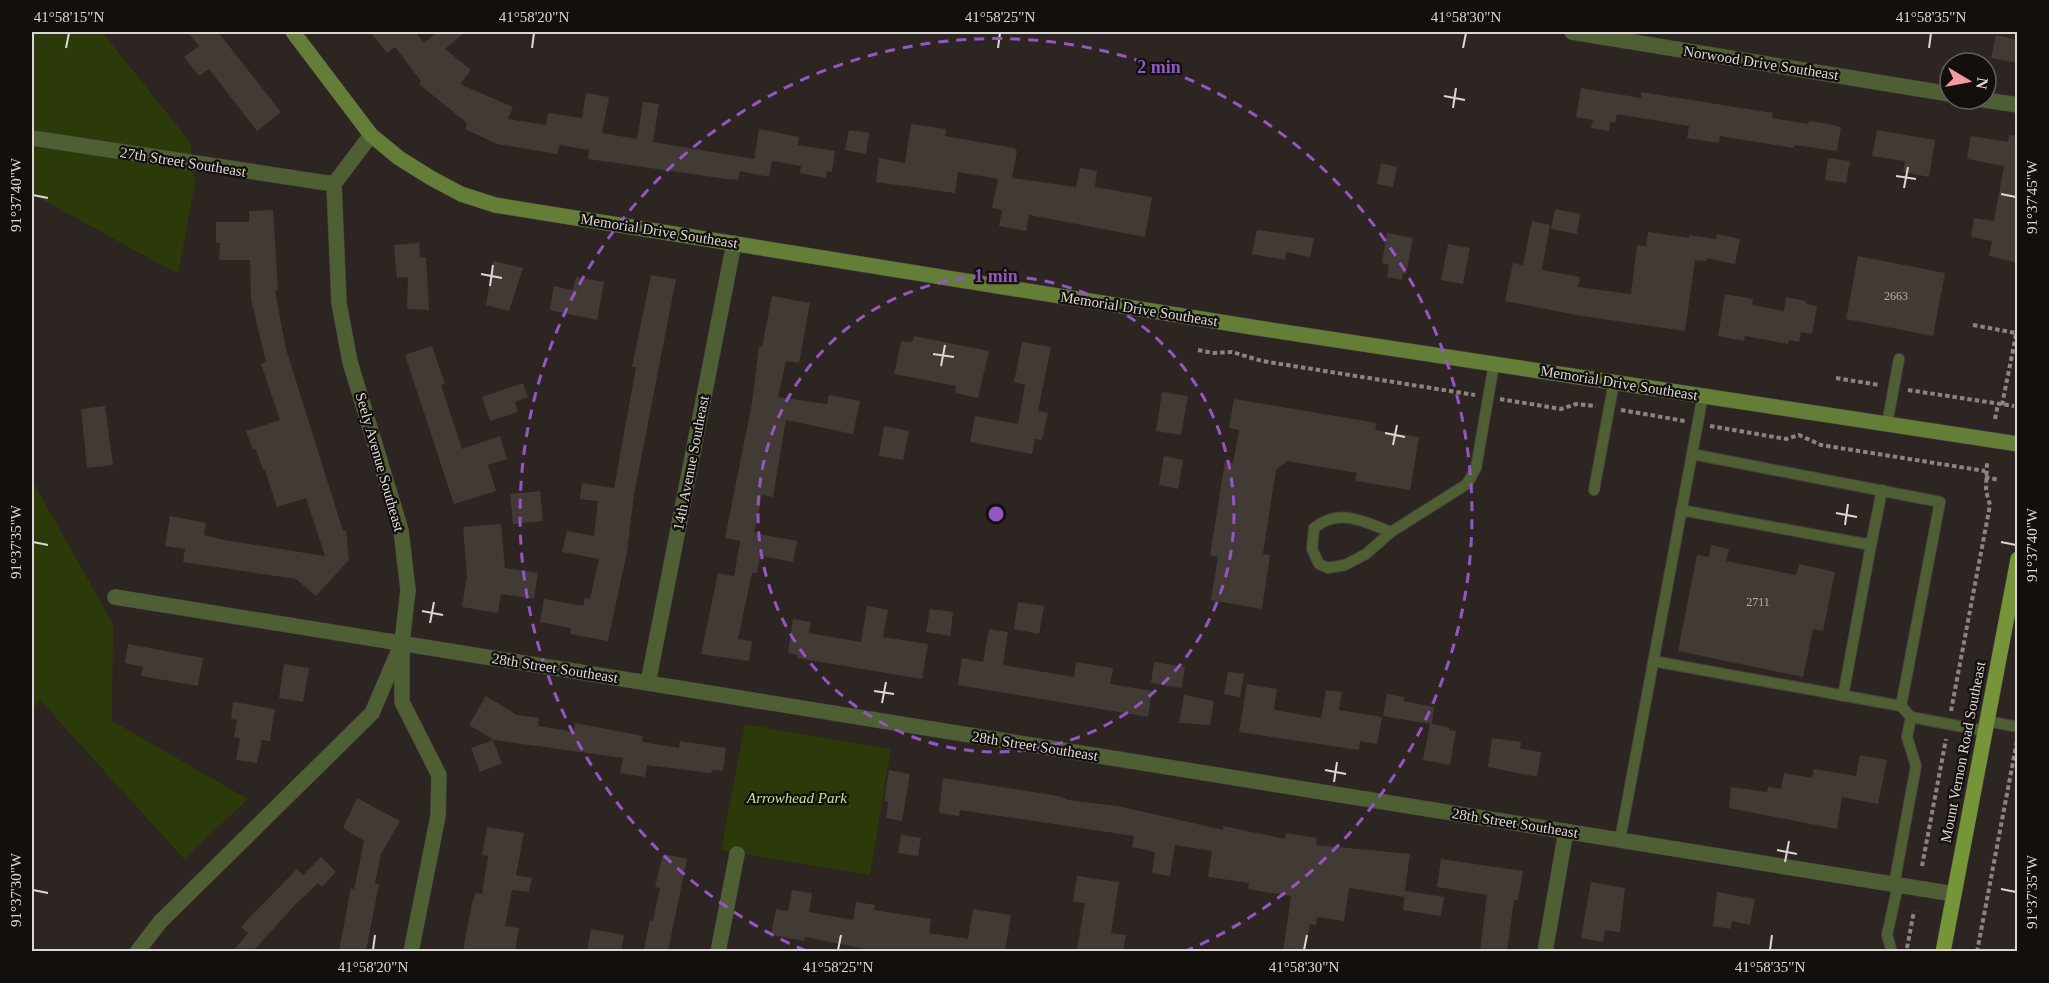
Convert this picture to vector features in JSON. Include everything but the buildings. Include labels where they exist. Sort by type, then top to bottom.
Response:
[{"type":"main road","name":"Mount Vernon Road Southeast","points":[[1943,951],[2018,559]]},
{"type":"street","name":"Memorial Drive Southeast","points":[[293,32],[370,135],[399,158],[431,178],[461,194],[495,205],[1494,364],[2018,444]]},
{"type":"street","name":"Norwood Drive Southeast","points":[[1572,32],[1938,92]]},
{"type":"street","points":[[1998,102],[2018,105]]},
{"type":"street","points":[[334,184],[370,135]]},
{"type":"street","name":"27th Street Southeast","points":[[32,138],[334,184]]},
{"type":"street","name":"Seely Avenue Southeast","points":[[137,951],[168,914],[372,713],[402,644],[408,590],[401,530],[350,362],[345,338],[339,303],[334,184]]},
{"type":"street","name":"14th Avenue Southeast","points":[[648,683],[734,243]]},
{"type":"street","name":"28th Street Southeast","points":[[116,597],[1954,894]]},
{"type":"street","points":[[402,644],[402,702],[439,775],[438,816],[411,951]]},
{"type":"street","points":[[1545,951],[1566,831]]},
{"type":"street","points":[[718,951],[737,854]]},
{"type":"lane","points":[[1887,424],[1899,359]]},
{"type":"lane","points":[[1391,532],[1353,517],[1338,516],[1323,520],[1314,528],[1312,549],[1319,564],[1328,568],[1346,565],[1366,554],[1391,532],[1467,484],[1476,468],[1494,364]]},
{"type":"lane","points":[[1594,490],[1614,382]]},
{"type":"lane","points":[[1620,840],[1703,395]]},
{"type":"lane","points":[[1692,454],[1940,502],[1901,706]]},
{"type":"lane","points":[[1843,696],[1882,490]]},
{"type":"lane","points":[[1682,510],[1871,545]]},
{"type":"lane","points":[[1653,661],[1901,706],[1911,717],[1949,724],[2018,727]]},
{"type":"lane","points":[[1892,951],[1887,935],[1916,766],[1907,737],[1911,717]]},
{"type":"path","points":[[1973,325],[2016,333]]},
{"type":"path","points":[[1995,419],[2018,325]]},
{"type":"path","points":[[1836,378],[2014,406]]},
{"type":"path","points":[[1922,866],[1990,505],[1985,477],[1987,461]]},
{"type":"path","points":[[1985,477],[1999,480]]},
{"type":"path","points":[[1977,951],[2018,737]]},
{"type":"path","points":[[1906,951],[1914,910]]},
{"type":"green space","points":[[32,32],[102,32],[190,142],[195,184],[178,274],[32,194]]},
{"type":"green space","points":[[32,480],[113,624],[112,721],[248,799],[184,859],[40,700],[32,710]]},
{"type":"green space","name":"Arrowhead Park","points":[[745,724],[891,749],[870,875],[721,850]]}]
